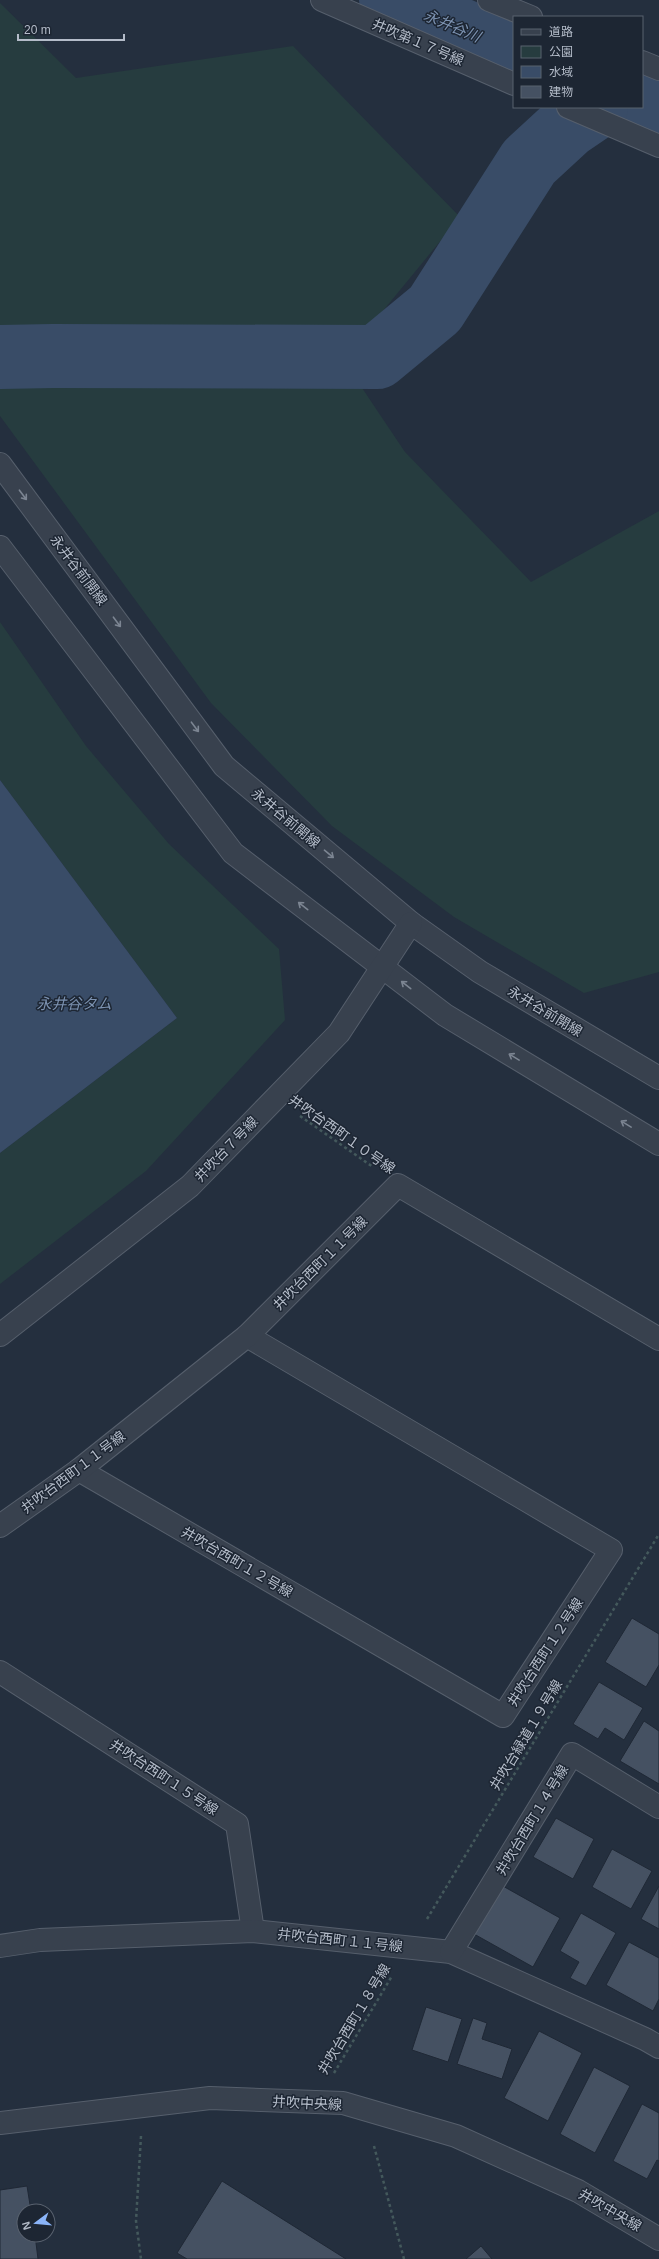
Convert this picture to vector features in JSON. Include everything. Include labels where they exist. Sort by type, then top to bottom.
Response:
[{"type":"street","name":"井吹第１７号線","points":[[322,0],[513,84]]},
{"type":"street","points":[[489,0],[529,16]]},
{"type":"street","points":[[643,62],[659,69]]},
{"type":"street","points":[[570,108],[659,146]]},
{"type":"street","name":"永井谷前開線","points":[[0,464],[224,766],[410,923],[480,972],[659,1078]]},
{"type":"street","points":[[0,547],[233,853],[445,1015],[659,1144]]},
{"type":"street","name":"井吹台７号線","points":[[0,1335],[190,1186],[340,1034],[410,923]]},
{"type":"street","points":[[398,1185],[659,1339]]},
{"type":"street","name":"井吹台西町１１号線","points":[[0,1526],[79,1470],[247,1336],[398,1185]]},
{"type":"street","name":"井吹台西町１２号線","points":[[79,1470],[503,1716],[611,1550],[247,1336]]},
{"type":"street","name":"井吹台西町１５号線","points":[[0,1672],[237,1824],[253,1931]]},
{"type":"street","name":"井吹台西町１４号線","points":[[452,1952],[572,1754],[659,1807]]},
{"type":"street","name":"井吹台西町１１号線","points":[[0,1946],[40,1940],[253,1931],[452,1952],[645,2039],[659,2047]]},
{"type":"street","name":"井吹中央線","points":[[0,2123],[210,2098],[343,2104],[456,2136],[578,2191],[659,2239]]},
{"type":"path","name":"井吹台西町１０号線","points":[[275,1099],[398,1185]]},
{"type":"path","name":"井吹台緑道１９号線","points":[[410,1947],[659,1534]]},
{"type":"path","name":"井吹台西町１８号線","points":[[316,2102],[410,1947]]},
{"type":"path","points":[[141,2134],[136,2221],[141,2259]]},
{"type":"path","points":[[374,2146],[404,2259]]},
{"type":"green space","points":[[0,3],[76,78],[293,46],[460,217],[359,340],[0,336]]},
{"type":"green space","points":[[354,376],[405,452],[531,582],[659,511],[659,972],[584,993],[454,917],[332,826],[211,703],[0,416],[0,382]]},
{"type":"green space","points":[[0,622],[86,746],[169,844],[279,949],[285,1020],[146,1171],[0,1284],[0,1153],[177,1018],[0,780]]},
{"type":"water","name":"永井谷タム","points":[[0,780],[177,1018],[0,1153]]},
{"type":"building","points":[[632,1618],[659,1634],[659,1665],[646,1687],[605,1662]]},
{"type":"building","points":[[599,1682],[643,1708],[624,1740],[605,1728],[598,1739],[573,1724]]},
{"type":"building","points":[[644,1721],[659,1731],[659,1784],[620,1761]]},
{"type":"building","points":[[556,1818],[594,1839],[573,1879],[533,1857]]},
{"type":"building","points":[[612,1849],[652,1871],[631,1909],[592,1887]]},
{"type":"building","points":[[501,1885],[560,1918],[533,1967],[474,1934]]},
{"type":"building","points":[[659,1886],[659,1929],[641,1919]]},
{"type":"building","points":[[581,1913],[616,1933],[586,1986],[570,1978],[579,1962],[560,1951]]},
{"type":"building","points":[[629,1942],[659,1958],[659,1999],[653,2011],[606,1985]]},
{"type":"building","points":[[426,2007],[462,2019],[448,2062],[412,2050]]},
{"type":"building","points":[[473,2018],[487,2023],[482,2039],[512,2049],[502,2079],[457,2064]]},
{"type":"building","points":[[539,2031],[582,2053],[548,2121],[504,2098]]},
{"type":"building","points":[[594,2067],[630,2086],[595,2153],[560,2134]]},
{"type":"building","points":[[642,2104],[659,2113],[659,2161],[657,2160],[647,2179],[613,2161]]},
{"type":"building","points":[[222,2181],[346,2259],[187,2259],[177,2253]]},
{"type":"building","points":[[27,2186],[30,2203],[16,2203],[16,2243],[36,2243],[38,2259],[0,2259],[0,2190]]},
{"type":"building","points":[[481,2246],[492,2259],[466,2259]]},
{"type":"waterway","name":"永井谷川","points":[[391,0],[513,53]]},
{"type":"waterway","points":[[0,357],[377,357],[435,309],[529,162],[568,126],[595,108]]},
{"type":"waterway","name":"永井谷川","points":[[643,108],[659,115]]}]
